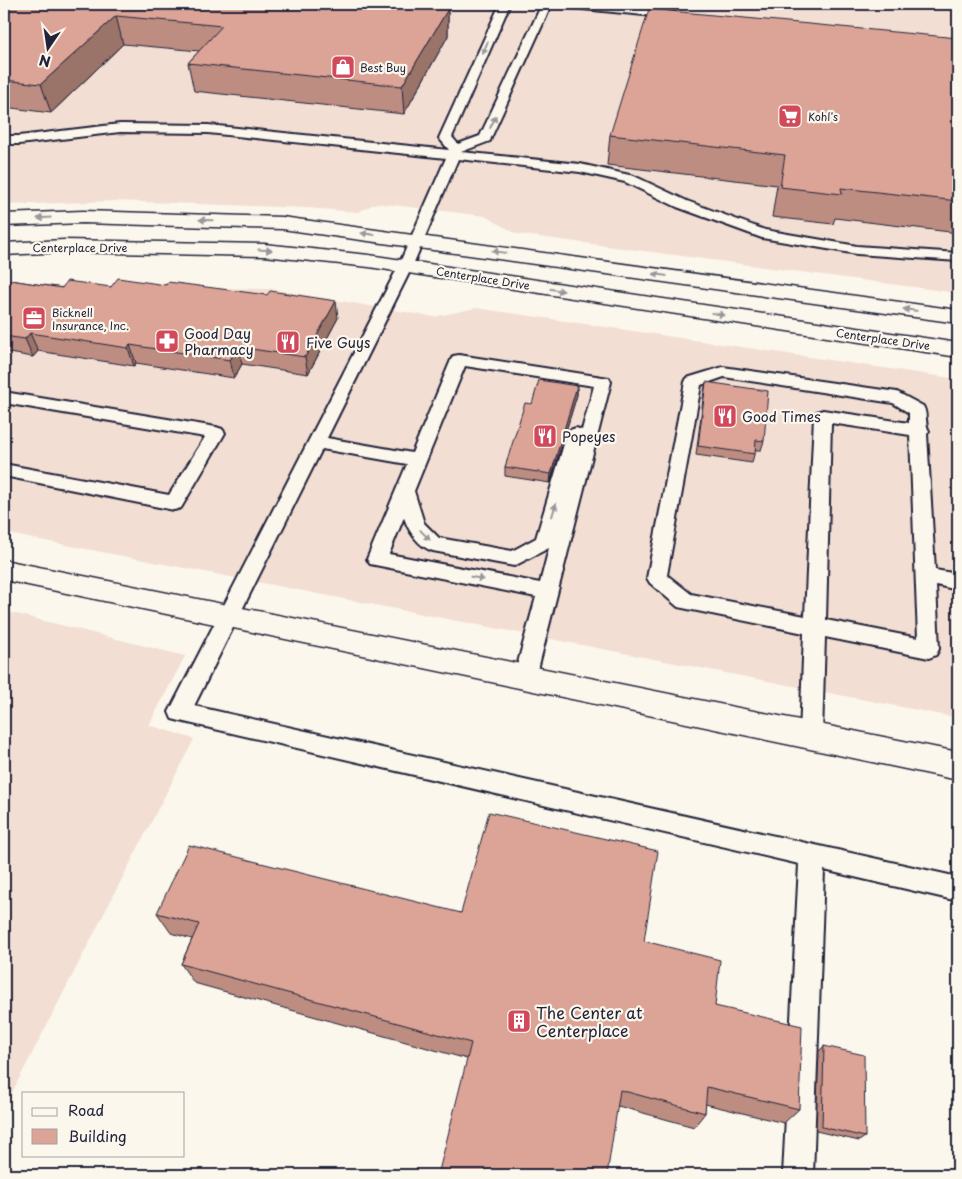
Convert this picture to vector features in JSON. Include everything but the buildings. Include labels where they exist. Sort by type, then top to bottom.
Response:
[{"type":"street","points":[[4,220],[83,217],[282,223],[416,240],[958,317]]},
{"type":"street","name":"Centerplace Drive","points":[[4,249],[64,246],[264,250],[370,261],[958,350]]},
{"type":"street","points":[[4,570],[958,766]]},
{"type":"lane","points":[[455,153],[445,138],[506,4]]},
{"type":"lane","points":[[548,4],[485,138],[455,153],[405,267],[180,712],[958,889]]},
{"type":"lane","points":[[554,4],[686,16]]},
{"type":"lane","points":[[4,140],[120,128],[208,129],[455,153],[580,168],[629,179],[682,204],[762,234],[857,250],[958,257]]},
{"type":"lane","points":[[525,677],[548,592],[598,402],[604,382],[459,360],[377,559],[548,592]]},
{"type":"lane","points":[[723,372],[897,398],[918,410],[926,576],[929,649],[685,601],[656,578],[693,382],[723,372]]},
{"type":"lane","points":[[4,396],[216,433],[174,503],[4,470]]},
{"type":"lane","points":[[405,491],[416,526],[433,544],[514,559],[544,542],[581,417],[598,402]]},
{"type":"lane","points":[[811,735],[824,416],[920,431]]},
{"type":"lane","points":[[316,442],[418,460]]},
{"type":"lane","points":[[926,576],[958,582]]},
{"type":"lane","points":[[798,1175],[812,856]]},
{"type":"shaded area","points":[[4,4],[958,4],[958,293],[517,234],[485,216],[376,203],[358,212],[307,208],[115,201],[4,205]]},
{"type":"shaded area","points":[[4,285],[271,289],[434,317],[476,308],[958,379],[958,718],[4,533]]},
{"type":"shaded area","points":[[4,611],[185,656],[149,725],[194,739],[4,1108]]},
{"type":"place","name":"Best Buy","points":[[343,67]]},
{"type":"place","name":"Kohl's","points":[[790,116]]},
{"type":"place","name":"Bicknell Insurance, Inc.","points":[[34,318]]},
{"type":"place","name":"Good Day Pharmacy","points":[[167,341]]},
{"type":"place","name":"Five Guys","points":[[288,342]]},
{"type":"place","name":"Good Times","points":[[725,416]]},
{"type":"place","name":"Popeyes","points":[[545,436]]},
{"type":"place","name":"The Center at Centerplace","points":[[519,1021]]}]
